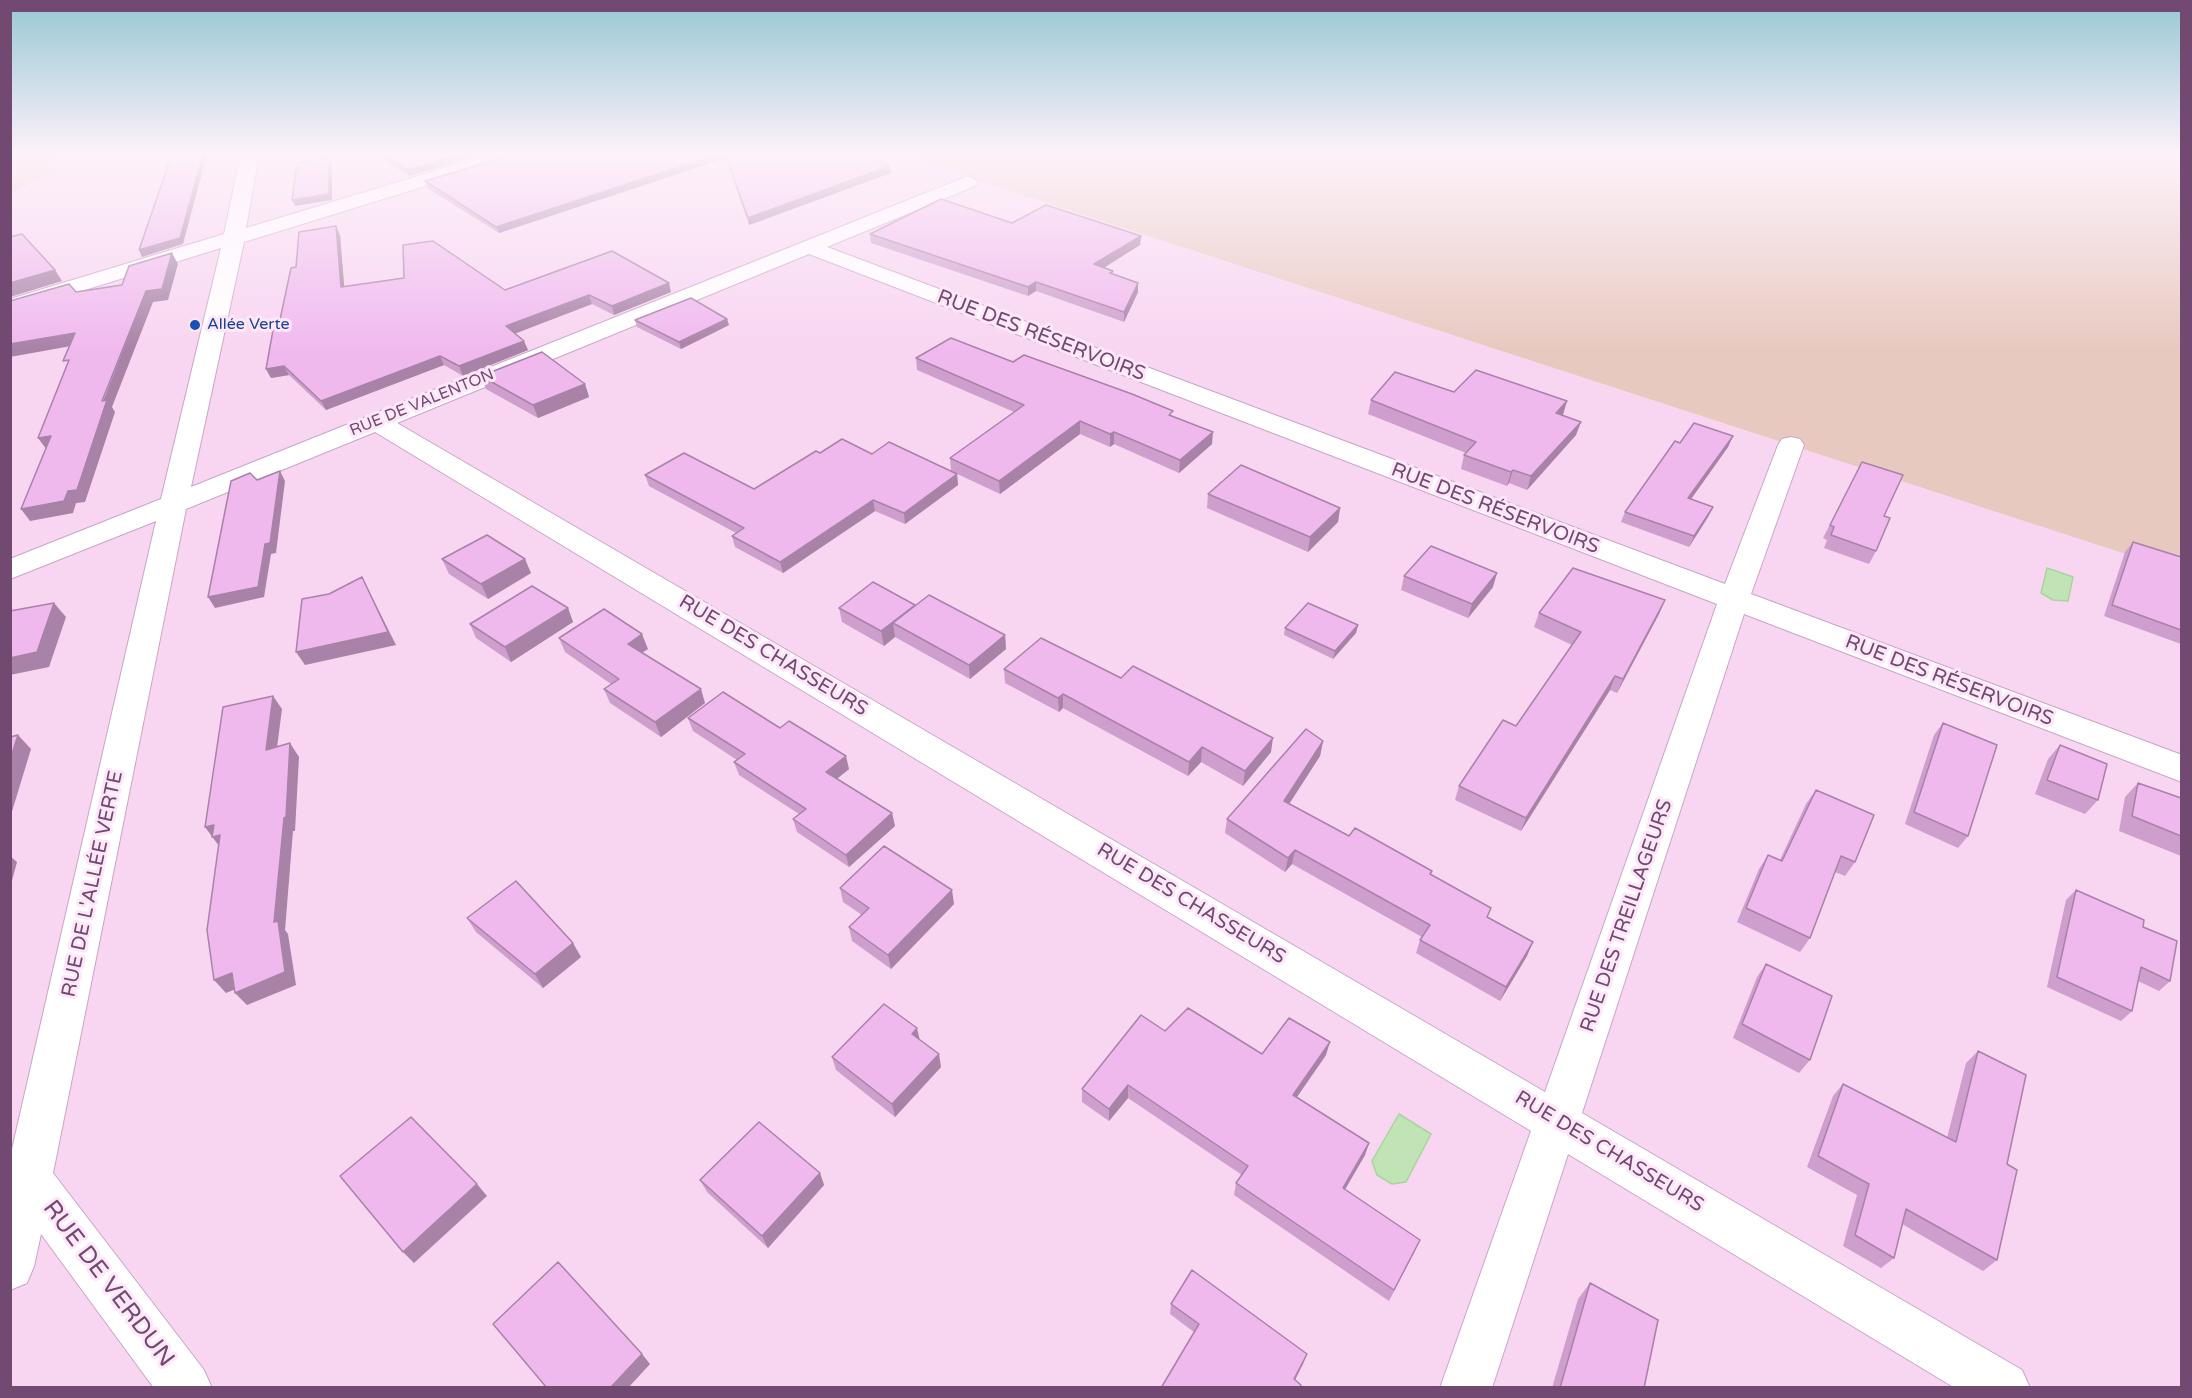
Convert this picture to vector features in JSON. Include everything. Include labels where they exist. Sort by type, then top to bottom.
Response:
[{"type":"street","points":[[174,503],[238,219]]},
{"type":"street","points":[[10,306],[296,219]]},
{"type":"street","name":"RUE DE VALENTON","points":[[10,570],[876,219]]},
{"type":"street","name":"RUE DES RÉSERVOIRS","points":[[808,247],[2181,769]]},
{"type":"street","name":"RUE DES CHASSEURS","points":[[377,422],[2004,1388]]},
{"type":"street","name":"RUE DES TREILLAGEURS","points":[[1466,1388],[1734,600],[1791,445]]},
{"type":"street","name":"RUE DE L'ALLÉE VERTE","points":[[10,1266],[174,503]]},
{"type":"street","name":"RUE DE VERDUN","points":[[30,1181],[186,1388]]},
{"type":"shaded area","points":[[10,219],[1097,219],[2181,572],[2181,1387],[11,1387]]},
{"type":"shaded area","points":[[1097,219],[2181,219],[2181,572]]},
{"type":"shaded area","points":[[2047,568],[2073,577],[2068,601],[2053,600],[2041,593]]},
{"type":"shaded area","points":[[1399,1114],[1431,1134],[1406,1182],[1392,1184],[1377,1175],[1372,1161]]},
{"type":"building","points":[[150,219],[185,219],[180,238],[139,250]]},
{"type":"building","points":[[484,219],[520,219],[496,227]]},
{"type":"building","points":[[900,219],[1001,219],[1012,223],[1019,219],[1090,219],[1141,236],[1094,264],[1113,271],[1110,273],[1138,283],[1124,312],[1036,282],[1028,287],[870,234]]},
{"type":"building","points":[[336,226],[341,287],[404,278],[403,245],[433,241],[505,290],[612,251],[669,283],[612,306],[589,295],[506,326],[524,341],[459,366],[440,356],[321,401],[284,366],[266,369],[273,330],[278,329],[291,268],[296,267],[299,232]]},
{"type":"building","points":[[22,234],[55,270],[10,283],[10,237]]},
{"type":"building","points":[[172,253],[162,289],[146,291],[102,401],[107,400],[77,490],[68,491],[64,501],[21,509],[51,436],[38,438],[69,360],[63,361],[75,333],[10,344],[10,301],[69,284],[76,292],[122,285],[129,266]]},
{"type":"building","points":[[691,298],[727,319],[679,342],[635,320]]},
{"type":"building","points":[[951,338],[1013,362],[1024,355],[1132,394],[1173,411],[1169,415],[1213,432],[1180,460],[1114,432],[1110,434],[1080,421],[999,481],[950,458],[1024,405],[916,358]]},
{"type":"building","points":[[542,352],[585,384],[533,405],[481,376]]},
{"type":"building","points":[[1476,370],[1567,401],[1556,413],[1581,422],[1531,476],[1513,470],[1511,472],[1464,455],[1476,442],[1371,400],[1395,372],[1454,392]]},
{"type":"building","points":[[1694,423],[1733,436],[1688,498],[1713,507],[1694,536],[1625,512],[1675,441],[1680,443]]},
{"type":"building","points":[[842,439],[872,454],[889,442],[957,474],[904,513],[873,500],[780,562],[732,536],[744,528],[645,475],[684,453],[754,489],[816,451],[820,453]]},
{"type":"building","points":[[1862,462],[1903,475],[1884,516],[1890,518],[1876,551],[1831,535],[1834,527],[1830,525]]},
{"type":"building","points":[[1241,465],[1340,508],[1310,537],[1208,494]]},
{"type":"building","points":[[280,471],[270,543],[265,544],[258,587],[208,597],[231,481],[250,473],[257,480]]},
{"type":"building","points":[[487,535],[525,559],[481,584],[442,559]]},
{"type":"building","points":[[2133,542],[2181,557],[2181,630],[2112,605]]},
{"type":"building","points":[[1431,546],[1497,573],[1472,604],[1404,576]]},
{"type":"building","points":[[1573,568],[1665,600],[1623,679],[1615,676],[1526,818],[1459,786],[1503,720],[1516,726],[1581,632],[1539,613]]},
{"type":"building","points":[[362,577],[388,632],[296,652],[302,599],[329,594]]},
{"type":"building","points":[[873,582],[915,605],[881,631],[839,608]]},
{"type":"building","points":[[532,586],[568,608],[505,647],[470,624]]},
{"type":"building","points":[[929,595],[1005,635],[969,665],[893,623]]},
{"type":"building","points":[[54,603],[37,652],[10,658],[10,611]]},
{"type":"building","points":[[1308,603],[1358,625],[1335,651],[1285,628]]},
{"type":"building","points":[[604,609],[642,634],[628,644],[701,689],[655,722],[604,689],[619,679],[559,638]]},
{"type":"building","points":[[1041,638],[1121,678],[1133,666],[1273,738],[1245,771],[1202,747],[1189,762],[1063,694],[1058,698],[1004,669]]},
{"type":"building","points":[[723,692],[780,728],[789,721],[846,756],[826,772],[892,813],[846,855],[793,819],[806,809],[734,762],[745,754],[688,718]]},
{"type":"building","points":[[273,696],[266,750],[290,743],[286,817],[284,818],[274,922],[278,921],[285,972],[235,993],[232,973],[214,980],[207,930],[220,835],[212,837],[214,825],[205,827],[223,707]]},
{"type":"building","points":[[1943,723],[1997,745],[1968,836],[1914,812]]},
{"type":"building","points":[[1306,729],[1323,741],[1284,801],[1349,836],[1355,828],[1432,871],[1430,874],[1491,908],[1487,917],[1533,942],[1506,987],[1420,940],[1430,925],[1295,850],[1288,858],[1227,819]]},
{"type":"building","points":[[18,735],[10,760],[10,737]]},
{"type":"building","points":[[2060,745],[2107,764],[2098,800],[2047,780]]},
{"type":"building","points":[[2138,783],[2181,798],[2181,836],[2132,816]]},
{"type":"building","points":[[1816,790],[1874,815],[1855,862],[1841,856],[1810,938],[1746,908],[1768,855],[1782,861]]},
{"type":"building","points":[[884,846],[952,890],[888,955],[849,927],[869,908],[840,888]]},
{"type":"building","points":[[516,881],[573,943],[535,974],[467,918]]},
{"type":"building","points":[[2076,890],[2144,920],[2143,927],[2177,941],[2170,981],[2141,967],[2132,1011],[2057,977]]},
{"type":"building","points":[[1766,964],[1832,996],[1810,1060],[1742,1024]]},
{"type":"building","points":[[884,1004],[917,1028],[912,1034],[939,1054],[892,1104],[832,1057]]},
{"type":"building","points":[[1188,1008],[1262,1054],[1289,1018],[1330,1042],[1293,1095],[1369,1143],[1343,1188],[1420,1240],[1394,1290],[1236,1183],[1248,1166],[1128,1085],[1109,1109],[1082,1089],[1141,1015],[1165,1031]]},
{"type":"building","points":[[1978,1051],[2026,1075],[2007,1164],[2017,1170],[1997,1260],[1906,1209],[1894,1258],[1855,1235],[1869,1184],[1818,1156],[1843,1084],[1956,1142]]},
{"type":"building","points":[[411,1117],[477,1184],[403,1252],[340,1176]]},
{"type":"building","points":[[759,1122],[820,1173],[762,1236],[700,1180]]},
{"type":"building","points":[[558,1262],[642,1354],[610,1388],[547,1388],[493,1324]]},
{"type":"building","points":[[1192,1270],[1307,1354],[1294,1379],[1301,1385],[1299,1388],[1161,1388],[1199,1324],[1171,1304]]},
{"type":"building","points":[[1590,1283],[1658,1320],[1644,1388],[1560,1388]]},
{"type":"place","name":"Allée Verte","points":[[195,325]]}]
